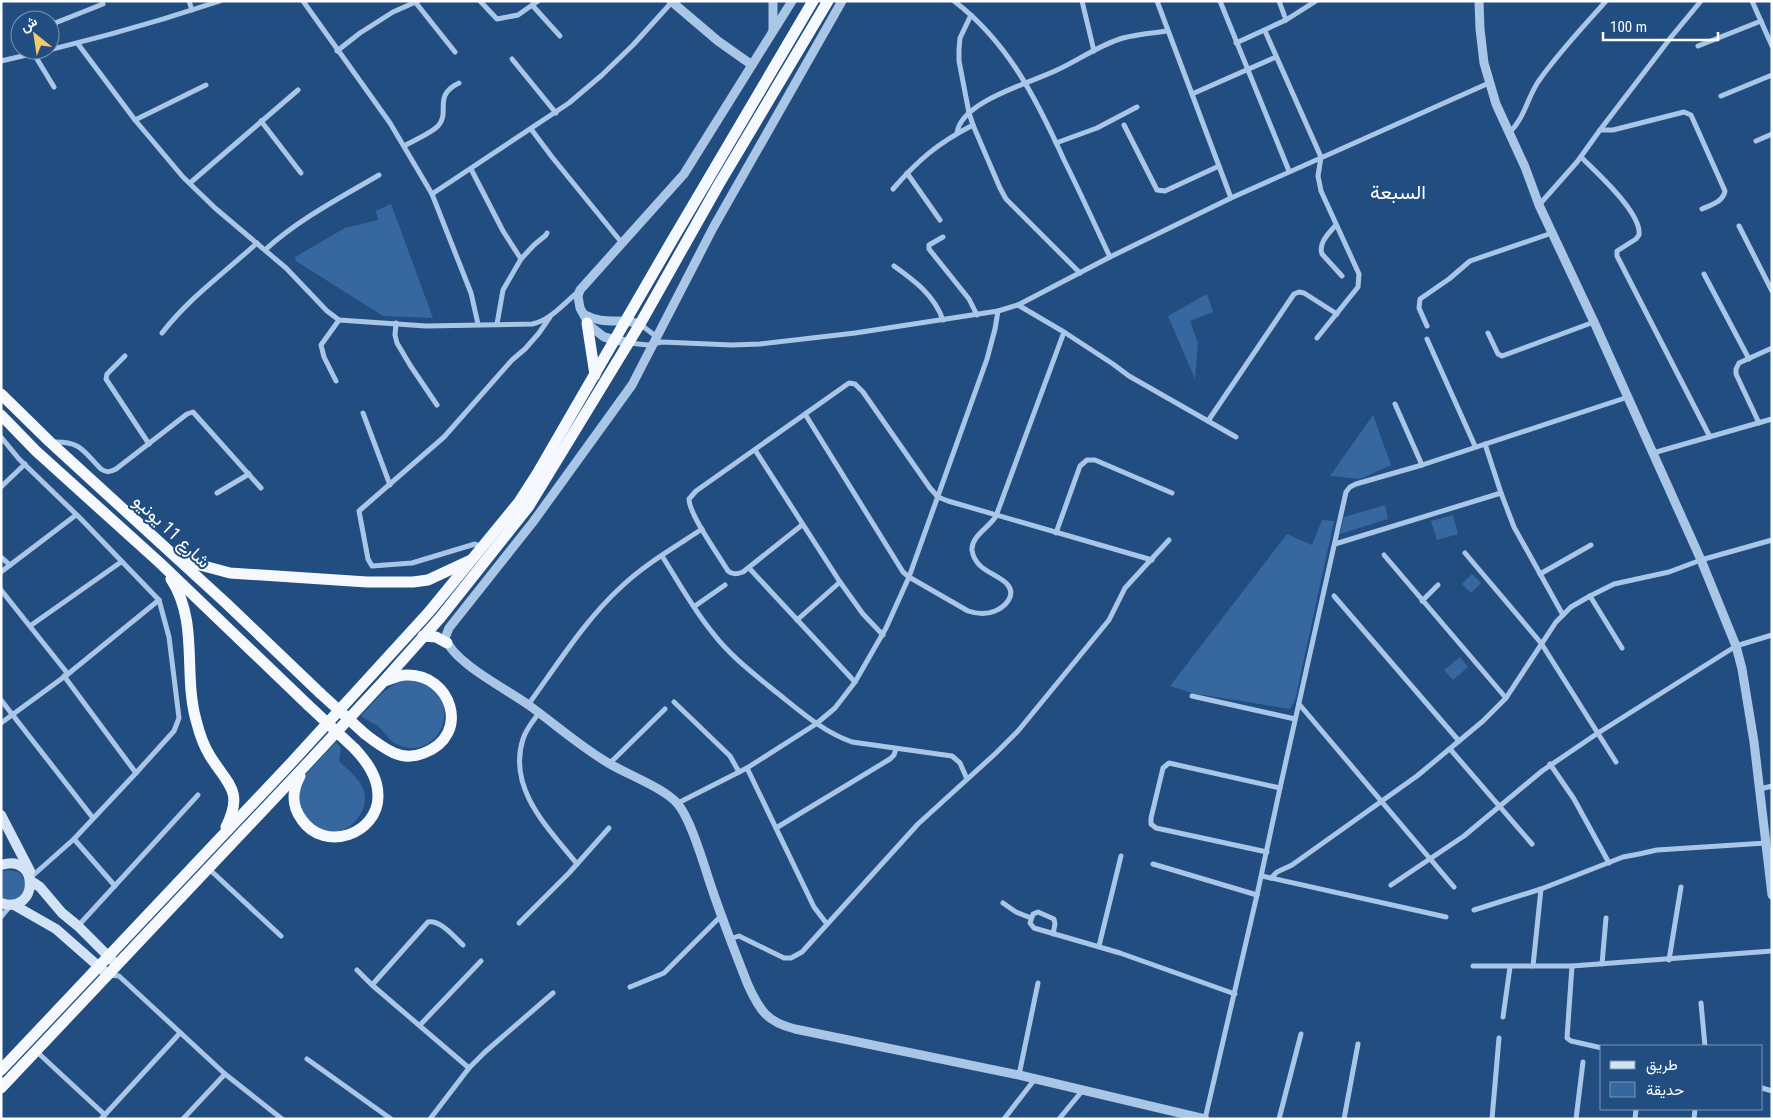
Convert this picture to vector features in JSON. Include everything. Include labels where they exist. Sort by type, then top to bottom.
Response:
[{"type":"highway","points":[[1,1070],[111,968],[221,837],[429,612],[519,502],[813,1]]},
{"type":"highway","points":[[1,1088],[111,968],[303,768],[424,636],[481,568],[529,506],[629,343],[709,202],[828,1]]},
{"type":"highway","points":[[586,319],[595,375]]},
{"type":"highway","name":"شارع 11 يونيو","points":[[1,394],[50,442],[365,734],[384,748],[406,756],[418,756],[432,750],[443,742],[449,733],[452,720],[450,706],[445,696],[433,682],[404,675],[382,682]]},
{"type":"highway","name":"شارع 11 يونيو","points":[[1,415],[36,451],[145,549],[355,748],[369,766],[376,782],[378,796],[373,814],[364,825],[352,834],[330,837],[317,833],[305,824],[296,809],[293,794],[303,768]]},
{"type":"highway","points":[[145,549],[158,542],[200,565],[230,573],[368,582],[428,580],[472,560]]},
{"type":"highway","points":[[160,563],[176,588],[184,608],[189,637],[195,718],[201,738],[209,755],[228,781],[234,794],[234,806],[221,837]]},
{"type":"highway","points":[[424,636],[436,637],[447,643]]},
{"type":"main road","points":[[1,815],[29,868],[30,878],[30,891],[27,896],[23,900],[8,904]]},
{"type":"main road","points":[[1,865],[14,864],[25,870],[62,913],[78,926],[111,968]]},
{"type":"main road","points":[[8,904],[56,929],[111,968]]},
{"type":"street","points":[[189,1],[192,10]]},
{"type":"street","points":[[60,48],[142,26],[220,1]]},
{"type":"street","points":[[303,1],[390,123],[432,194],[467,282],[478,324]]},
{"type":"street","points":[[480,1],[498,19],[509,16],[515,17],[538,1]]},
{"type":"street","points":[[773,1],[773,30]]},
{"type":"street","points":[[78,44],[136,120],[190,183],[215,208],[286,268],[327,311],[339,320],[426,326],[532,324],[542,321],[580,290],[684,174],[792,1]]},
{"type":"street","points":[[842,1],[713,228],[658,341],[632,385],[533,522],[449,628],[445,638],[451,649],[467,663],[507,692],[609,764],[678,803],[692,832],[721,916],[748,985],[760,1008],[775,1023],[795,1030],[1083,1090],[1171,1115],[1205,1119],[1258,895],[1346,492],[1356,484],[1422,465],[1628,397]]},
{"type":"street","points":[[954,1],[971,14],[993,36],[1026,83],[1110,257]]},
{"type":"street","points":[[1082,1],[1094,51]]},
{"type":"street","points":[[1157,1],[1231,198]]},
{"type":"street","points":[[1220,1],[1289,171]]},
{"type":"street","points":[[1279,1],[1286,20]]},
{"type":"street","points":[[1236,43],[1286,20],[1316,1]]},
{"type":"street","points":[[1479,1],[1482,45],[1489,83],[1508,134],[1525,167],[1539,205],[1701,560],[1736,646],[1742,669],[1760,789],[1772,895]]},
{"type":"street","points":[[1508,134],[1517,124],[1532,92],[1543,76],[1606,1]]},
{"type":"street","points":[[1539,205],[1581,157],[1672,36],[1701,1]]},
{"type":"street","points":[[1752,1],[1772,46]]},
{"type":"street","points":[[337,51],[360,33],[393,12],[417,2],[455,52]]},
{"type":"street","points":[[432,194],[556,113],[602,75],[671,2],[718,41],[752,65]]},
{"type":"street","points":[[60,21],[103,4]]},
{"type":"street","points":[[532,5],[560,36]]},
{"type":"street","points":[[971,14],[960,38],[959,61],[972,125],[1006,199],[1080,273]]},
{"type":"street","points":[[1698,46],[1761,21]]},
{"type":"street","points":[[1265,30],[1322,157],[1318,176],[1319,183],[1336,225],[1357,267],[1359,280],[1354,292],[1317,338]]},
{"type":"street","points":[[956,133],[961,120],[1000,94],[1057,70],[1123,38],[1168,31]]},
{"type":"street","points":[[1192,94],[1276,57]]},
{"type":"street","points":[[512,59],[556,113]]},
{"type":"street","points":[[38,60],[54,87]]},
{"type":"street","points":[[1721,96],[1772,75]]},
{"type":"street","points":[[404,146],[437,127],[442,116],[443,98],[447,91],[459,83]]},
{"type":"street","points":[[580,290],[578,302],[586,319],[601,335],[629,343],[658,341],[732,345],[760,344],[802,340],[998,311],[1018,305],[1110,257],[1289,171],[1489,83]]},
{"type":"street","points":[[136,120],[206,85]]},
{"type":"street","points":[[190,183],[298,90]]},
{"type":"street","points":[[1056,143],[1097,128],[1137,107]]},
{"type":"street","points":[[1600,130],[1613,130],[1684,112],[1688,113],[1693,119],[1725,192],[1719,201],[1702,209]]},
{"type":"street","points":[[262,121],[301,173]]},
{"type":"street","points":[[892,188],[935,147],[972,125]]},
{"type":"street","points":[[1124,125],[1157,190],[1164,191],[1219,166]]},
{"type":"street","points":[[531,129],[563,172],[622,243]]},
{"type":"street","points":[[1756,141],[1772,134]]},
{"type":"street","points":[[1581,157],[1622,198],[1638,225],[1639,235],[1617,251],[1618,256],[1710,437]]},
{"type":"street","points":[[472,169],[503,231],[522,260]]},
{"type":"street","points":[[907,172],[940,220]]},
{"type":"street","points":[[265,250],[278,238],[317,211],[379,175]]},
{"type":"street","points":[[1336,225],[1322,244],[1320,251],[1342,276]]},
{"type":"street","points":[[1739,226],[1772,291]]},
{"type":"street","points":[[497,324],[504,290],[522,260],[547,233]]},
{"type":"street","points":[[1427,326],[1419,308],[1420,299],[1449,280],[1470,261],[1552,233]]},
{"type":"street","points":[[943,237],[929,245],[929,249],[969,299],[977,315]]},
{"type":"street","points":[[162,333],[174,316],[257,243]]},
{"type":"street","points":[[894,266],[929,294],[943,320]]},
{"type":"street","points":[[1704,274],[1749,359]]},
{"type":"street","points":[[1208,420],[1294,294],[1304,293],[1336,314]]},
{"type":"street","points":[[1018,305],[1064,332],[1129,376],[1236,437]]},
{"type":"street","points":[[678,803],[747,768],[816,724],[835,708],[855,682],[883,635],[909,577],[992,343],[998,311]]},
{"type":"street","points":[[482,548],[475,544],[412,563],[372,566],[368,559],[359,511],[444,437],[512,360],[539,333],[551,314]]},
{"type":"street","points":[[586,319],[602,321],[626,320],[640,324],[658,341]]},
{"type":"street","points":[[336,381],[324,357],[321,344],[339,320]]},
{"type":"street","points":[[1488,333],[1498,354],[1502,356],[1594,322]]},
{"type":"street","points":[[396,323],[395,335],[397,342],[410,366],[438,405]]},
{"type":"street","points":[[805,414],[903,572],[968,611],[983,614],[998,610],[1010,598],[1010,589],[1006,583],[982,567],[975,558],[972,548],[975,539],[990,526],[996,516],[1064,332]]},
{"type":"street","points":[[1427,339],[1475,446]]},
{"type":"street","points":[[1760,422],[1736,372],[1739,363],[1772,348]]},
{"type":"street","points":[[125,356],[107,374],[106,379],[149,444]]},
{"type":"street","points":[[802,525],[749,568],[743,572],[731,574],[691,510],[689,499],[696,491],[849,383],[855,384],[863,392],[938,497],[996,516],[1152,560]]},
{"type":"street","points":[[1395,404],[1422,465]]},
{"type":"street","points":[[50,442],[65,442],[77,445],[105,472],[116,469],[188,414],[194,412],[262,488]]},
{"type":"street","points":[[363,413],[384,465],[390,486]]},
{"type":"street","points":[[1652,453],[1772,419]]},
{"type":"street","points":[[1,437],[19,459],[159,600],[169,637],[179,718],[174,731],[136,773],[74,839],[30,878]]},
{"type":"street","points":[[1485,444],[1516,532],[1562,615]]},
{"type":"street","points":[[754,450],[840,582],[863,614],[883,635]]},
{"type":"street","points":[[1056,533],[1080,466],[1087,460],[1095,460],[1172,493]]},
{"type":"street","points":[[1,487],[25,464]]},
{"type":"street","points":[[216,493],[249,474]]},
{"type":"street","points":[[1335,544],[1501,493]]},
{"type":"street","points":[[1,572],[76,515]]},
{"type":"street","points":[[528,705],[598,612],[620,587],[702,529]]},
{"type":"street","points":[[730,939],[739,936],[784,958],[792,958],[802,952],[918,824],[1018,731],[1109,620],[1125,588],[1169,540]]},
{"type":"street","points":[[1271,878],[1274,874],[1292,865],[1417,776],[1483,721],[1506,698],[1541,643],[1562,615],[1571,607],[1614,584],[1669,572],[1701,560],[1772,540]]},
{"type":"street","points":[[1540,574],[1591,545]]},
{"type":"street","points":[[1465,553],[1541,643],[1616,762]]},
{"type":"street","points":[[1384,554],[1506,698]]},
{"type":"street","points":[[662,556],[713,634],[748,669],[816,724],[852,742],[955,758],[960,763],[967,779]]},
{"type":"street","points":[[1,557],[10,565]]},
{"type":"street","points":[[30,626],[121,562]]},
{"type":"street","points":[[749,568],[855,682]]},
{"type":"street","points":[[797,620],[840,582]]},
{"type":"street","points":[[694,606],[725,585]]},
{"type":"street","points":[[1422,601],[1438,586]]},
{"type":"street","points":[[1,590],[30,626],[136,773]]},
{"type":"street","points":[[1334,596],[1459,741]]},
{"type":"street","points":[[1590,596],[1622,648]]},
{"type":"street","points":[[1,723],[66,675],[159,600]]},
{"type":"street","points":[[1391,885],[1464,836],[1550,764],[1736,646],[1772,635]]},
{"type":"street","points":[[1192,696],[1295,719]]},
{"type":"street","points":[[1,700],[92,818]]},
{"type":"street","points":[[674,702],[730,756],[739,772]]},
{"type":"street","points":[[1299,704],[1454,887]]},
{"type":"street","points":[[609,764],[665,709]]},
{"type":"street","points":[[539,713],[528,728],[521,747],[520,764],[523,782],[535,811],[577,864]]},
{"type":"street","points":[[776,828],[890,759],[896,749]]},
{"type":"street","points":[[1450,749],[1532,844]]},
{"type":"street","points":[[1267,852],[1156,828],[1151,824],[1151,818],[1163,768],[1169,763],[1280,788]]},
{"type":"street","points":[[1550,764],[1590,826],[1609,863]]},
{"type":"street","points":[[747,768],[814,907],[827,924]]},
{"type":"street","points":[[1760,789],[1772,786]]},
{"type":"street","points":[[78,926],[198,795]]},
{"type":"street","points":[[519,923],[577,864],[608,828]]},
{"type":"street","points":[[74,839],[115,886]]},
{"type":"street","points":[[1474,910],[1541,889],[1623,857],[1657,850],[1766,843]]},
{"type":"street","points":[[1099,946],[1121,856]]},
{"type":"street","points":[[1154,864],[1258,895]]},
{"type":"street","points":[[208,868],[281,936]]},
{"type":"street","points":[[1262,876],[1446,917]]},
{"type":"street","points":[[1669,960],[1681,887]]},
{"type":"street","points":[[1533,966],[1541,889]]},
{"type":"street","points":[[1003,903],[1016,912],[1031,918]]},
{"type":"street","points":[[1,917],[8,904]]},
{"type":"street","points":[[1053,934],[1056,924],[1052,918],[1038,912],[1033,914],[1030,923],[1032,927],[1053,934],[1099,946],[1235,994]]},
{"type":"street","points":[[630,987],[664,973],[721,916]]},
{"type":"street","points":[[1602,964],[1606,918]]},
{"type":"street","points":[[372,985],[428,922],[438,923],[463,945]]},
{"type":"street","points":[[1473,966],[1572,966],[1772,951]]},
{"type":"street","points":[[420,1025],[481,961]]},
{"type":"street","points":[[1572,966],[1568,1038],[1571,1041],[1600,1048]]},
{"type":"street","points":[[1503,1017],[1510,967]]},
{"type":"street","points":[[111,968],[225,1074],[274,1116],[282,1119]]},
{"type":"street","points":[[357,970],[469,1068]]},
{"type":"street","points":[[1019,1076],[1038,983]]},
{"type":"street","points":[[430,1119],[469,1068],[497,1040],[554,993]]},
{"type":"street","points":[[1701,1003],[1704,1045]]},
{"type":"street","points":[[36,1051],[103,1117],[180,1033]]},
{"type":"street","points":[[1279,1119],[1301,1034]]},
{"type":"street","points":[[1492,1119],[1499,1038]]},
{"type":"street","points":[[1344,1119],[1358,1044]]},
{"type":"street","points":[[307,1059],[391,1119]]},
{"type":"street","points":[[1576,1119],[1583,1062]]},
{"type":"street","points":[[184,1119],[225,1074]]},
{"type":"street","points":[[1004,1119],[1035,1079]]},
{"type":"street","points":[[1059,1119],[1083,1090]]},
{"type":"green space","points":[[391,204],[433,318],[383,316],[296,261],[295,257],[345,228],[378,220],[376,211]]},
{"type":"green space","points":[[1207,294],[1213,312],[1190,321],[1198,343],[1195,379],[1168,316]]},
{"type":"green space","points":[[1373,415],[1391,465],[1360,479],[1330,476]]},
{"type":"green space","points":[[1385,505],[1388,519],[1340,534],[1344,517]]},
{"type":"green space","points":[[1453,515],[1458,534],[1437,540],[1431,521]]},
{"type":"green space","points":[[1322,520],[1334,521],[1295,700],[1290,709],[1192,693],[1170,686],[1287,534],[1312,545]]},
{"type":"green space","points":[[1472,574],[1481,583],[1471,593],[1462,584]]},
{"type":"green space","points":[[1460,657],[1468,667],[1453,680],[1444,670]]},
{"type":"green space","points":[[408,679],[430,685],[439,696],[444,708],[441,730],[434,739],[425,745],[414,748],[401,746],[393,742],[378,726],[361,716],[387,689]]},
{"type":"green space","points":[[336,742],[341,748],[339,761],[360,783],[364,794],[364,805],[360,815],[353,824],[333,833],[322,832],[307,822],[298,807],[300,783]]},
{"type":"green space","points":[[7,870],[18,872],[26,884],[22,895],[14,901],[1,899],[1,872]]},
{"type":"district","name":"السبعة","points":[[1398,192]]}]
